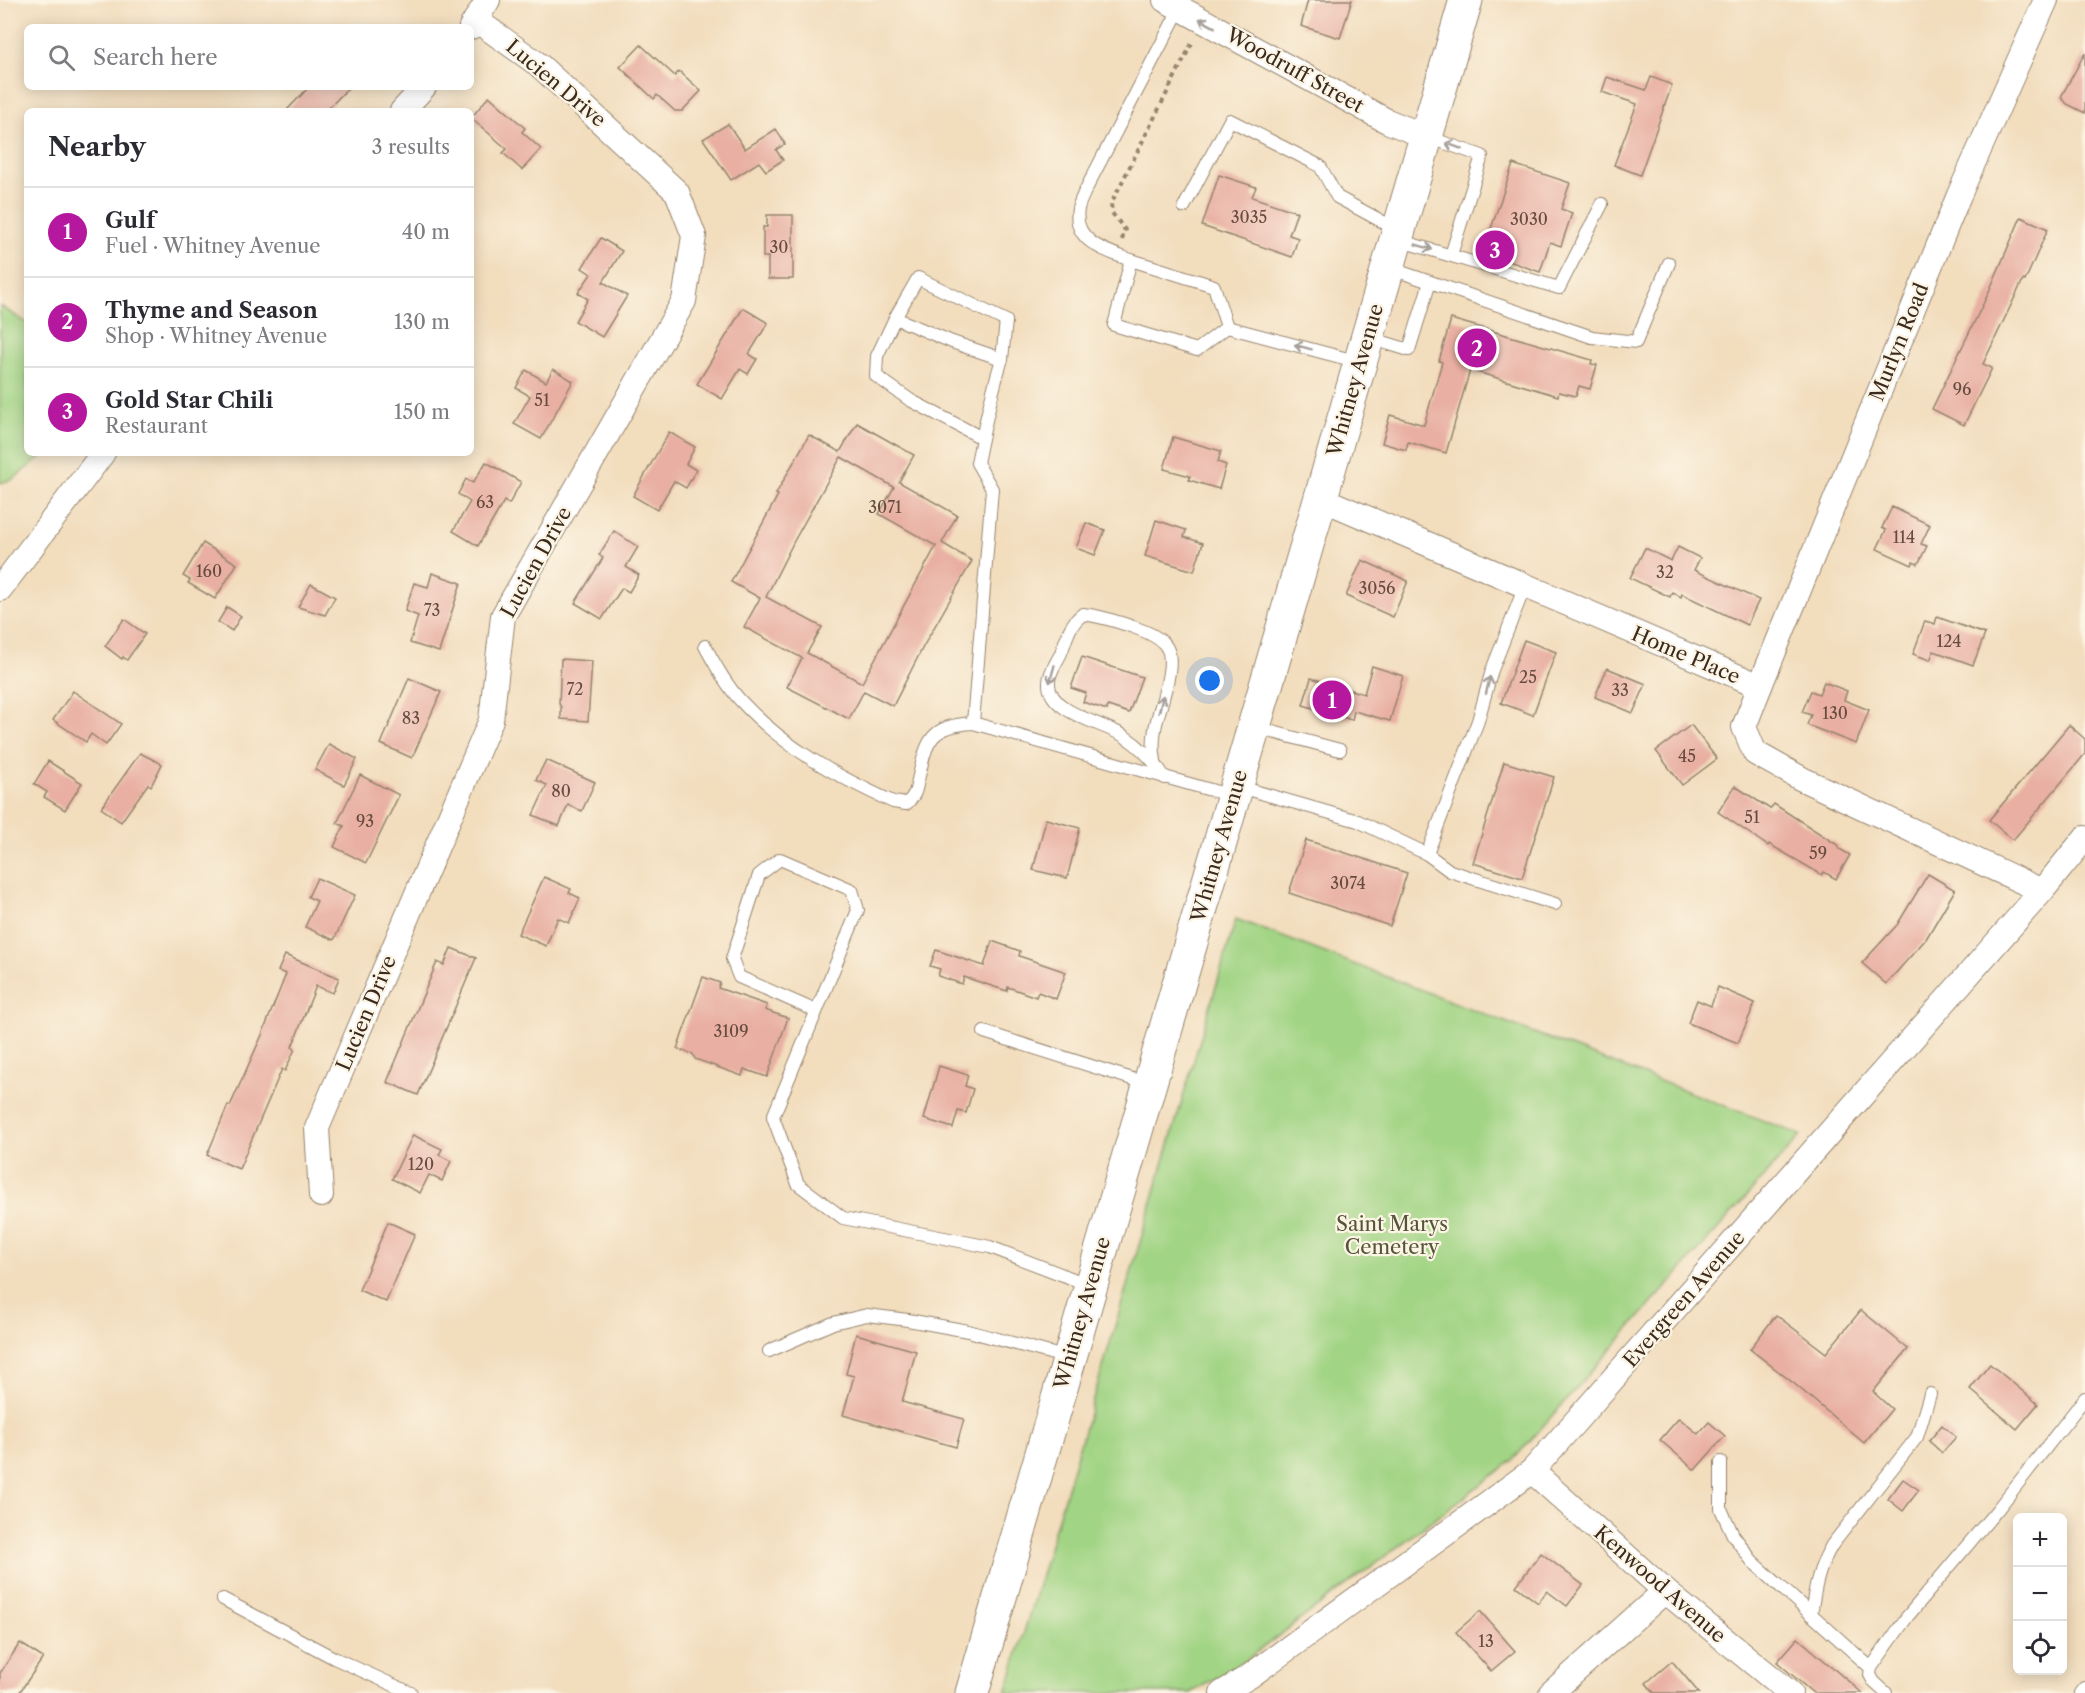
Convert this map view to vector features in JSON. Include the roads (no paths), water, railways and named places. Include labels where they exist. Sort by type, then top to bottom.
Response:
[{"type":"highway","name":"Whitney Avenue","points":[[972,1693],[1466,0]]},
{"type":"street","name":"Murlyn Road","points":[[1760,686],[1959,195],[2046,0]]},
{"type":"street","name":"Woodruff Street","points":[[1172,4],[1387,121],[1426,136]]},
{"type":"street","name":"Lucien Drive","points":[[321,1195],[317,1128],[491,720],[502,616],[684,301],[694,236],[677,192],[539,64],[478,16]]},
{"type":"street","points":[[405,108],[421,90]]},
{"type":"street","points":[[0,589],[101,456]]},
{"type":"street","name":"Home Place","points":[[1320,498],[1760,686],[1744,728],[1755,753],[1802,779],[2042,891]]},
{"type":"street","name":"Evergreen Avenue","points":[[1222,1693],[1250,1676],[1532,1472],[2042,891],[2085,838]]},
{"type":"street","name":"Kenwood Avenue","points":[[1532,1472],[1665,1591],[1790,1693]]},
{"type":"street","points":[[1551,1693],[1665,1591]]},
{"type":"lane","points":[[1172,4],[1085,190],[1078,209],[1079,223],[1090,242],[1099,249],[1214,286],[1227,327]]},
{"type":"lane","points":[[1184,207],[1230,120],[1320,166],[1337,197],[1394,246],[1430,282],[1592,338],[1636,342],[1669,263]]},
{"type":"lane","points":[[1426,136],[1482,156],[1451,255]]},
{"type":"lane","points":[[1394,246],[1451,255],[1559,288],[1602,204]]},
{"type":"lane","points":[[1131,260],[1114,325],[1197,350],[1227,327],[1364,350],[1409,350],[1430,282]]},
{"type":"lane","points":[[973,723],[992,489],[977,464],[982,438],[990,395],[1002,359],[1006,321],[918,278],[877,356],[876,376],[910,400],[982,438]]},
{"type":"lane","points":[[895,318],[952,342],[1002,359]]},
{"type":"lane","points":[[1427,854],[1486,696],[1492,670],[1525,586]]},
{"type":"lane","points":[[1155,761],[1152,747],[1170,654],[1166,646],[1148,632],[1099,616],[1083,614],[1074,620],[1053,669],[1049,683],[1051,693],[1064,707],[1091,723],[1117,732],[1136,744],[1155,761],[1165,778]]},
{"type":"lane","points":[[705,646],[718,670],[739,699],[776,736],[817,764],[893,802],[906,804],[914,797],[926,745],[941,729],[973,723],[1165,778],[1235,791],[1358,821],[1427,854],[1450,872],[1555,904]]},
{"type":"lane","points":[[1254,727],[1340,750]]},
{"type":"lane","points":[[816,1011],[739,977],[732,959],[759,875],[780,859],[852,890],[858,910],[773,1117],[798,1184],[843,1218],[990,1247],[1090,1286]]},
{"type":"lane","points":[[984,1032],[1149,1084]]},
{"type":"lane","points":[[770,1351],[833,1323],[867,1315],[908,1320],[968,1332],[1069,1358]]},
{"type":"lane","points":[[1811,1615],[1816,1578],[1824,1559],[1832,1545],[1917,1437],[1930,1394]]},
{"type":"lane","points":[[1886,1693],[1874,1682],[1870,1675],[1871,1668],[1906,1617],[1997,1510],[2085,1398]]},
{"type":"lane","points":[[1721,1462],[1721,1509],[1733,1535],[1752,1561],[1871,1668]]},
{"type":"lane","points":[[223,1599],[334,1658],[411,1693]]},
{"type":"lane","points":[[2080,1693],[2085,1688]]},
{"type":"place","name":"Gold Star Chili","points":[[1495,250]]},
{"type":"place","name":"Thyme and Season","points":[[1477,348]]},
{"type":"place","name":"Gulf","points":[[1332,700]]},
{"type":"park label","name":"Saint Marys Cemetery","points":[[1392,1236]]}]
